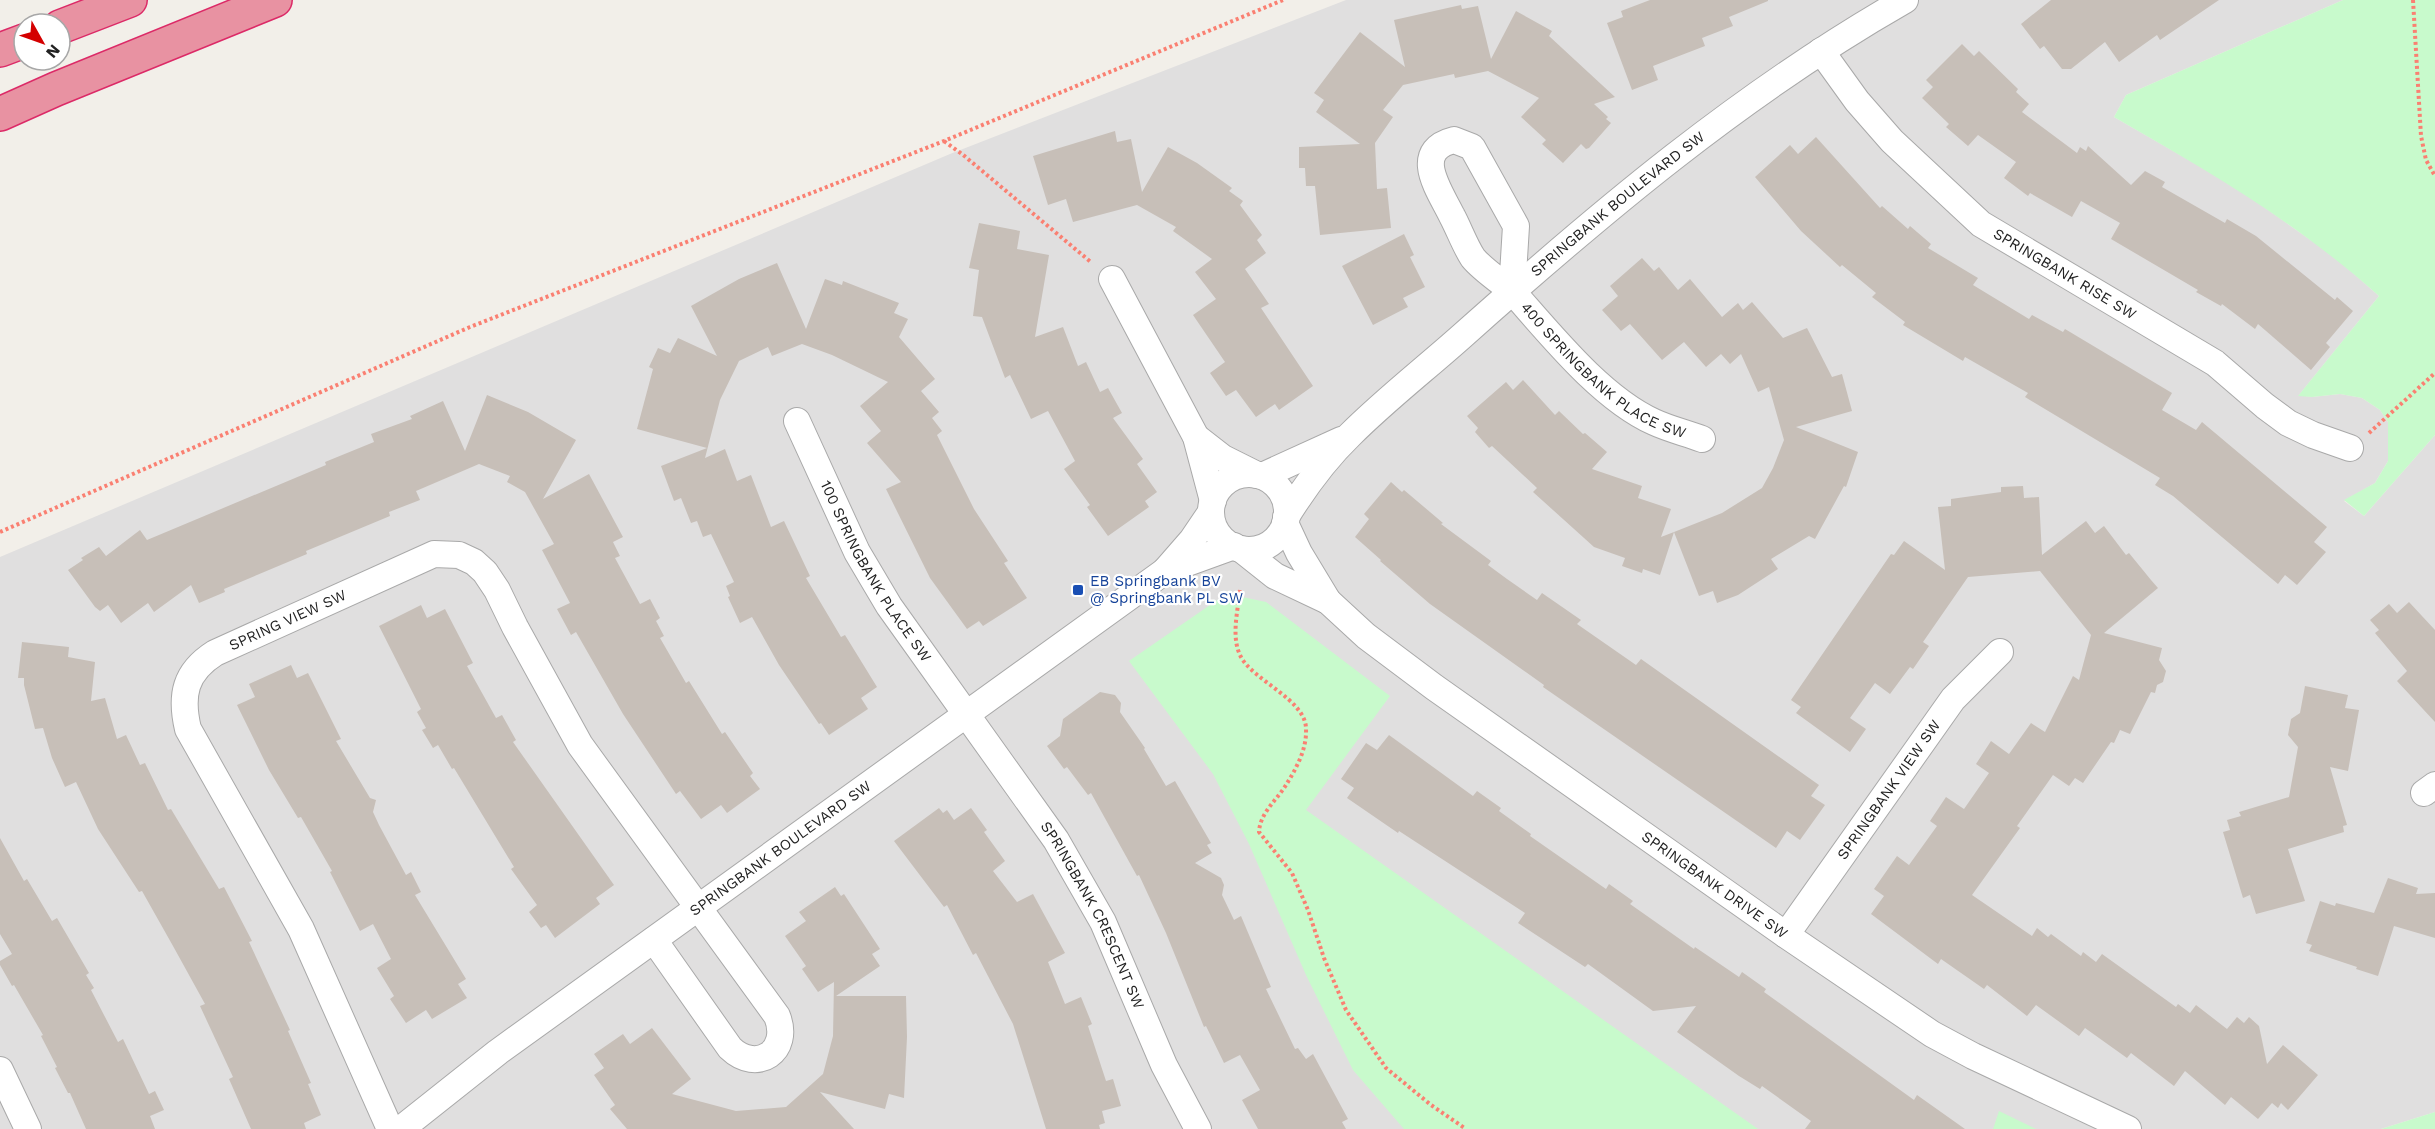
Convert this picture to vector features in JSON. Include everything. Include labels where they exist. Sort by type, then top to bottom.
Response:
[{"type":"highway","points":[[72,22],[130,0]]},
{"type":"highway","points":[[0,114],[274,0]]},
{"type":"street","name":"SPRINGBANK BOULEVARD SW","points":[[1286,520],[1304,488],[1349,436],[1582,230],[1695,139],[1821,51],[1905,0]]},
{"type":"street","name":"SPRINGBANK RISE SW","points":[[1821,51],[1857,101],[1892,141],[1981,224],[2215,363],[2288,423],[2350,448]]},
{"type":"street","name":"400 SPRINGBANK PLACE SW","points":[[1512,291],[1516,226],[1472,147],[1454,140],[1445,143],[1438,147],[1431,161],[1433,177],[1474,259],[1512,291],[1563,350],[1607,390],[1633,410],[1654,422],[1702,439]]},
{"type":"street","points":[[1112,279],[1196,437],[1216,530],[1222,538],[1237,548],[1257,549],[1274,540],[1286,520],[1284,497],[1279,488],[1259,475],[1223,458],[1196,437]]},
{"type":"street","name":"100 SPRINGBANK PLACE SW","points":[[797,421],[857,552],[889,606],[965,715]]},
{"type":"street","name":"SPRINGBANK BOULEVARD SW","points":[[1259,475],[1349,436]]},
{"type":"street","points":[[1212,506],[1225,483],[1235,477],[1259,475]]},
{"type":"street","name":"SPRINGBANK BOULEVARD SW","points":[[401,1129],[498,1052],[1165,572],[1192,540],[1212,506]]},
{"type":"street","name":"SPRINGBANK DRIVE SW","points":[[1286,520],[1299,553],[1328,601]]},
{"type":"street","name":"SPRINGBANK BOULEVARD SW","points":[[1165,572],[1237,548]]},
{"type":"street","name":"SPRINGBANK DRIVE SW","points":[[1237,548],[1275,576],[1328,601],[1374,642],[1434,687],[1932,1034],[1973,1056],[2128,1129]]},
{"type":"street","name":"SPRING VIEW SW","points":[[390,1129],[300,929],[188,729],[184,699],[190,676],[203,661],[215,653],[434,554],[459,555],[474,562],[485,572],[497,590],[580,745],[777,1016],[781,1027],[781,1037],[769,1055],[759,1059],[748,1059],[738,1055],[654,940]]},
{"type":"street","name":"SPRINGBANK VIEW SW","points":[[1786,934],[1953,699],[2000,652]]},
{"type":"street","name":"SPRINGBANK CRESCENT SW","points":[[965,715],[1056,840],[1079,876],[1118,954],[1164,1065],[1198,1129]]},
{"type":"street","points":[[0,1070],[28,1129]]},
{"type":"path","points":[[0,532],[470,327],[944,141],[1283,0]]},
{"type":"path","points":[[2413,0],[2421,136],[2426,160],[2435,176]]},
{"type":"path","points":[[944,141],[1112,279]]},
{"type":"path","points":[[2350,448],[2382,423],[2435,373]]},
{"type":"path","points":[[1240,590],[1235,633],[1240,656],[1257,675],[1294,705],[1306,726],[1304,749],[1287,784],[1260,821],[1259,832],[1292,873],[1308,910],[1323,958],[1346,1010],[1386,1068],[1431,1105],[1466,1129]]},
{"type":"shaded area","points":[[1346,0],[2343,0],[2126,95],[2114,117],[2234,186],[2336,258],[2379,296],[2299,395],[2312,397],[2340,394],[2362,398],[2380,410],[2388,422],[2388,461],[2375,483],[2344,501],[2364,516],[2435,435],[2435,1112],[2381,1129],[0,1129],[0,557],[950,154]]},
{"type":"green space","points":[[2343,0],[2435,0],[2435,435],[2364,516],[2344,500],[2375,483],[2388,461],[2388,422],[2380,410],[2362,398],[2340,394],[2298,396],[2379,296],[2348,269],[2284,221],[2218,178],[2114,117],[2126,95]]},
{"type":"green space","points":[[1233,595],[1266,602],[1390,696],[1306,810],[1758,1129],[1404,1129],[1353,1070],[1306,975],[1249,844],[1213,774],[1129,661],[1223,596]]},
{"type":"green space","points":[[1999,1111],[2036,1129],[1993,1129]]},
{"type":"green space","points":[[2435,1112],[2435,1129],[2381,1129]]},
{"type":"building","points":[[1650,0],[1768,1],[1729,17],[1733,26],[1702,38],[1705,46],[1653,66],[1658,80],[1632,90],[1607,23],[1623,17],[1621,11]]},
{"type":"building","points":[[2051,0],[2219,0],[2160,40],[2157,35],[2119,62],[2105,42],[2071,69],[2062,69],[2044,46],[2040,49],[2021,24]]},
{"type":"building","points":[[1461,5],[1462,9],[1478,6],[1491,59],[1516,11],[1552,31],[1549,36],[1615,97],[1594,104],[1611,123],[1589,148],[1586,149],[1581,144],[1563,163],[1542,144],[1546,140],[1521,117],[1539,98],[1488,71],[1455,78],[1454,74],[1403,85],[1383,110],[1393,117],[1375,143],[1377,189],[1387,188],[1391,228],[1320,235],[1315,186],[1306,186],[1305,168],[1299,168],[1299,147],[1360,144],[1316,112],[1324,100],[1314,93],[1360,32],[1405,67],[1394,20]]},
{"type":"building","points":[[1962,44],[1974,56],[1979,51],[2018,89],[2016,92],[2029,104],[2022,112],[2077,153],[2080,147],[2086,151],[2088,146],[2131,185],[2145,171],[2165,182],[2162,187],[2225,223],[2227,219],[2256,236],[2335,300],[2337,297],[2353,311],[2326,343],[2330,347],[2311,370],[2258,324],[2255,329],[2222,304],[2221,306],[2196,292],[2198,290],[2111,239],[2120,223],[2081,201],[2072,217],[2030,193],[2028,196],[2004,178],[2016,162],[1978,135],[1968,146],[1946,127],[1949,124],[1922,98],[1933,87],[1926,80]]},
{"type":"building","points":[[1115,131],[1117,142],[1131,139],[1142,192],[1168,147],[1197,163],[1232,188],[1229,191],[1243,201],[1240,205],[1262,235],[1257,240],[1266,253],[1245,269],[1269,304],[1261,308],[1313,386],[1279,410],[1275,404],[1256,417],[1236,390],[1226,396],[1210,373],[1225,362],[1193,315],[1216,299],[1195,272],[1212,259],[1173,231],[1176,227],[1137,205],[1073,222],[1066,199],[1048,205],[1033,156]]},
{"type":"building","points":[[1816,137],[1880,208],[1882,206],[1908,229],[1910,226],[1931,244],[1928,248],[1978,278],[1973,285],[2029,319],[2032,315],[2063,332],[2065,329],[2172,393],[2162,410],[2196,430],[2202,422],[2327,527],[2314,542],[2326,552],[2297,585],[2285,575],[2278,584],[2173,496],[2155,485],[2160,478],[2025,397],[2028,393],[1965,357],[1963,361],[1903,325],[1905,322],[1872,297],[1876,293],[1842,265],[1840,267],[1801,231],[1755,177],[1790,145],[1798,154]]},
{"type":"building","points":[[979,223],[1020,231],[1017,249],[1049,255],[1035,337],[1063,327],[1078,366],[1086,362],[1100,392],[1108,388],[1122,413],[1113,418],[1143,459],[1137,464],[1157,492],[1145,501],[1149,507],[1108,536],[1087,507],[1090,505],[1064,469],[1075,461],[1048,411],[1031,419],[1010,375],[1005,378],[982,317],[973,316],[979,270],[969,268]]},
{"type":"building","points":[[1404,234],[1414,255],[1410,257],[1425,287],[1403,298],[1408,307],[1373,325],[1342,266]]},
{"type":"building","points":[[1642,258],[1654,271],[1659,267],[1678,290],[1690,279],[1722,317],[1738,303],[1743,310],[1752,302],[1783,338],[1807,328],[1832,377],[1842,374],[1852,411],[1796,427],[1858,452],[1846,487],[1844,486],[1815,539],[1809,536],[1771,559],[1778,569],[1738,595],[1717,603],[1713,591],[1699,596],[1674,532],[1722,513],[1762,488],[1784,440],[1769,387],[1758,392],[1741,354],[1730,364],[1721,354],[1706,367],[1684,342],[1662,360],[1630,324],[1621,331],[1602,310],[1618,296],[1610,286]]},
{"type":"building","points":[[777,263],[806,329],[825,279],[842,285],[843,281],[899,303],[894,313],[908,319],[899,337],[935,379],[921,391],[939,412],[932,418],[942,431],[937,435],[974,509],[1008,561],[1004,563],[1027,598],[983,626],[979,621],[967,629],[930,578],[886,489],[901,482],[867,443],[881,431],[860,406],[888,382],[832,355],[802,344],[772,356],[768,347],[739,361],[720,400],[705,458],[725,449],[737,481],[751,475],[771,527],[784,521],[810,576],[806,578],[841,637],[845,635],[877,687],[861,698],[868,709],[829,735],[779,665],[752,617],[740,623],[728,597],[730,596],[726,586],[734,582],[711,534],[703,537],[697,521],[691,523],[681,498],[674,501],[661,466],[707,448],[637,429],[653,369],[649,367],[658,348],[670,353],[678,338],[717,356],[691,306],[739,279]]},
{"type":"building","points":[[1523,380],[1555,415],[1559,411],[1583,434],[1585,433],[1607,452],[1592,469],[1642,486],[1638,498],[1671,509],[1661,537],[1674,532],[1660,575],[1643,569],[1642,573],[1622,566],[1625,558],[1594,547],[1533,492],[1537,488],[1492,446],[1489,448],[1475,432],[1478,428],[1467,416],[1506,382],[1513,390]]},
{"type":"building","points":[[487,395],[528,412],[576,440],[543,499],[589,474],[623,537],[613,542],[620,556],[615,558],[640,604],[650,599],[660,618],[656,621],[664,636],[660,638],[686,683],[689,681],[722,734],[725,732],[753,773],[750,776],[760,789],[727,813],[721,805],[701,819],[680,791],[676,794],[623,714],[576,632],[571,635],[557,609],[570,603],[542,550],[554,544],[525,492],[507,482],[510,476],[479,464],[416,491],[420,500],[389,512],[390,516],[306,551],[307,554],[224,589],[225,592],[199,603],[191,585],[154,612],[148,603],[121,623],[108,605],[100,611],[95,607],[68,570],[83,560],[81,558],[99,547],[106,556],[140,530],[147,540],[326,465],[325,462],[374,442],[371,434],[412,419],[410,416],[443,401],[465,451]]},
{"type":"building","points":[[1391,482],[1443,523],[1441,524],[1491,561],[1488,565],[1507,579],[1537,600],[1542,593],[1581,620],[1577,624],[1636,665],[1641,659],[1819,785],[1811,796],[1825,805],[1800,840],[1787,831],[1776,848],[1543,687],[1544,685],[1430,604],[1380,561],[1355,537],[1369,519],[1364,514]]},
{"type":"building","points":[[2023,486],[2024,498],[2039,497],[2042,555],[2086,521],[2095,533],[2104,526],[2126,555],[2129,553],[2158,588],[2104,633],[2162,648],[2159,660],[2166,671],[2163,682],[2157,685],[2155,693],[2151,692],[2130,734],[2120,730],[2114,743],[2111,742],[2083,783],[2075,778],[2069,786],[2053,775],[2017,826],[2020,828],[1972,895],[2032,936],[2037,928],[2048,937],[2051,934],[2081,956],[2083,952],[2096,962],[2102,954],[2176,1007],[2178,1004],[2190,1013],[2196,1005],[2227,1029],[2237,1017],[2244,1023],[2249,1017],[2259,1026],[2267,1064],[2283,1045],[2318,1075],[2288,1110],[2281,1103],[2278,1108],[2272,1103],[2258,1119],[2231,1097],[2225,1105],[2185,1071],[2174,1086],[2131,1053],[2127,1058],[2085,1028],[2079,1036],[2036,1005],[2027,1016],[1987,985],[1984,989],[1941,959],[1938,964],[1871,914],[1884,896],[1874,889],[1897,856],[1909,865],[1937,826],[1930,821],[1946,797],[1964,809],[1989,773],[1976,764],[1991,741],[2009,754],[2031,723],[2045,732],[2073,676],[2079,680],[2091,635],[2040,571],[1968,577],[1923,642],[1929,646],[1913,669],[1910,667],[1890,694],[1875,683],[1850,718],[1866,729],[1850,752],[1796,713],[1801,707],[1791,700],[1891,554],[1894,555],[1904,541],[1945,570],[1938,507],[1951,506],[1951,499],[2001,492],[2001,487]]},
{"type":"building","points":[[2409,602],[2435,630],[2435,722],[2397,681],[2407,671],[2375,633],[2379,630],[2370,620],[2389,604],[2397,613]]},
{"type":"building","points":[[421,605],[427,618],[445,609],[473,663],[467,666],[496,718],[502,715],[516,740],[513,742],[614,885],[596,898],[600,904],[555,938],[546,925],[541,928],[529,912],[537,905],[511,869],[514,867],[454,768],[452,769],[438,745],[433,748],[422,730],[426,728],[417,712],[421,709],[379,626]]},
{"type":"building","points":[[22,642],[69,647],[68,657],[95,662],[91,701],[105,698],[117,739],[126,735],[140,765],[145,763],[168,810],[171,809],[219,889],[224,887],[252,941],[249,942],[290,1030],[288,1031],[311,1083],[308,1084],[321,1115],[304,1123],[306,1129],[251,1129],[229,1079],[233,1077],[200,1006],[205,1004],[142,891],[139,892],[98,829],[76,782],[65,787],[52,758],[43,728],[35,729],[24,678],[18,678]]},
{"type":"building","points":[[291,665],[297,678],[308,673],[341,739],[336,741],[370,798],[376,800],[373,812],[379,825],[406,875],[411,872],[421,892],[415,895],[466,979],[458,984],[467,998],[432,1019],[426,1010],[406,1023],[390,999],[394,996],[377,968],[391,959],[373,924],[360,931],[330,872],[332,871],[301,817],[298,818],[269,770],[237,705],[255,697],[249,684]]},
{"type":"building","points":[[2305,686],[2348,695],[2345,708],[2359,710],[2348,771],[2330,767],[2347,825],[2343,826],[2344,832],[2288,849],[2305,901],[2256,914],[2250,895],[2243,898],[2223,832],[2230,830],[2227,820],[2241,816],[2239,812],[2289,797],[2298,747],[2288,735],[2291,719],[2300,713]]},
{"type":"building","points":[[1100,692],[1115,695],[1121,703],[1120,712],[1145,748],[1166,786],[1175,781],[1211,843],[1207,845],[1212,853],[1195,863],[1221,878],[1224,885],[1222,895],[1234,920],[1241,916],[1271,987],[1266,989],[1295,1049],[1298,1048],[1306,1059],[1313,1054],[1348,1119],[1342,1122],[1346,1129],[1258,1129],[1242,1100],[1260,1090],[1240,1055],[1224,1063],[1206,1026],[1204,1027],[1166,933],[1139,875],[1137,876],[1091,793],[1088,795],[1067,767],[1064,769],[1047,746],[1060,736],[1063,719]]},
{"type":"building","points":[[1389,735],[1473,796],[1477,791],[1501,808],[1499,811],[1531,834],[1530,836],[1606,889],[1609,884],[1633,901],[1630,904],[1694,949],[1695,947],[1739,977],[1742,972],[1766,989],[1764,992],[1914,1100],[1917,1095],[1965,1129],[1805,1129],[1811,1121],[1762,1086],[1760,1089],[1739,1076],[1677,1032],[1696,1006],[1653,1011],[1588,964],[1585,967],[1518,923],[1525,913],[1347,798],[1354,788],[1341,779],[1366,743],[1377,750]]},
{"type":"building","points":[[939,808],[943,813],[947,810],[954,820],[971,808],[987,830],[984,832],[1005,861],[993,871],[1017,902],[1033,894],[1065,953],[1048,962],[1065,1004],[1081,997],[1092,1024],[1088,1026],[1106,1081],[1113,1079],[1121,1106],[1102,1111],[1105,1123],[1099,1125],[1100,1129],[1046,1129],[1013,1024],[976,953],[973,955],[947,905],[944,907],[894,841]]},
{"type":"building","points":[[0,838],[24,881],[27,879],[52,921],[57,918],[89,973],[86,975],[94,988],[91,990],[118,1042],[123,1039],[149,1094],[155,1091],[164,1110],[150,1116],[155,1129],[86,1129],[70,1093],[55,1068],[57,1067],[41,1036],[43,1035],[0,965],[0,961],[12,954],[0,934]]},
{"type":"building","points":[[2388,878],[2418,888],[2416,894],[2435,893],[2435,938],[2394,926],[2378,976],[2309,951],[2312,945],[2306,943],[2320,901],[2374,913]]},
{"type":"building","points":[[835,887],[841,896],[844,894],[880,949],[872,954],[880,966],[836,996],[906,996],[907,1037],[904,1098],[889,1094],[885,1109],[820,1092],[854,1129],[627,1129],[610,1109],[615,1105],[594,1075],[604,1068],[594,1054],[623,1034],[630,1044],[652,1028],[691,1079],[672,1094],[736,1111],[786,1107],[823,1074],[833,1036],[834,982],[818,992],[802,969],[806,966],[785,936],[806,921],[799,912]]},
{"type":"place","name":"EB Springbank BV @ Springbank PL SW","points":[[1078,590]]}]
